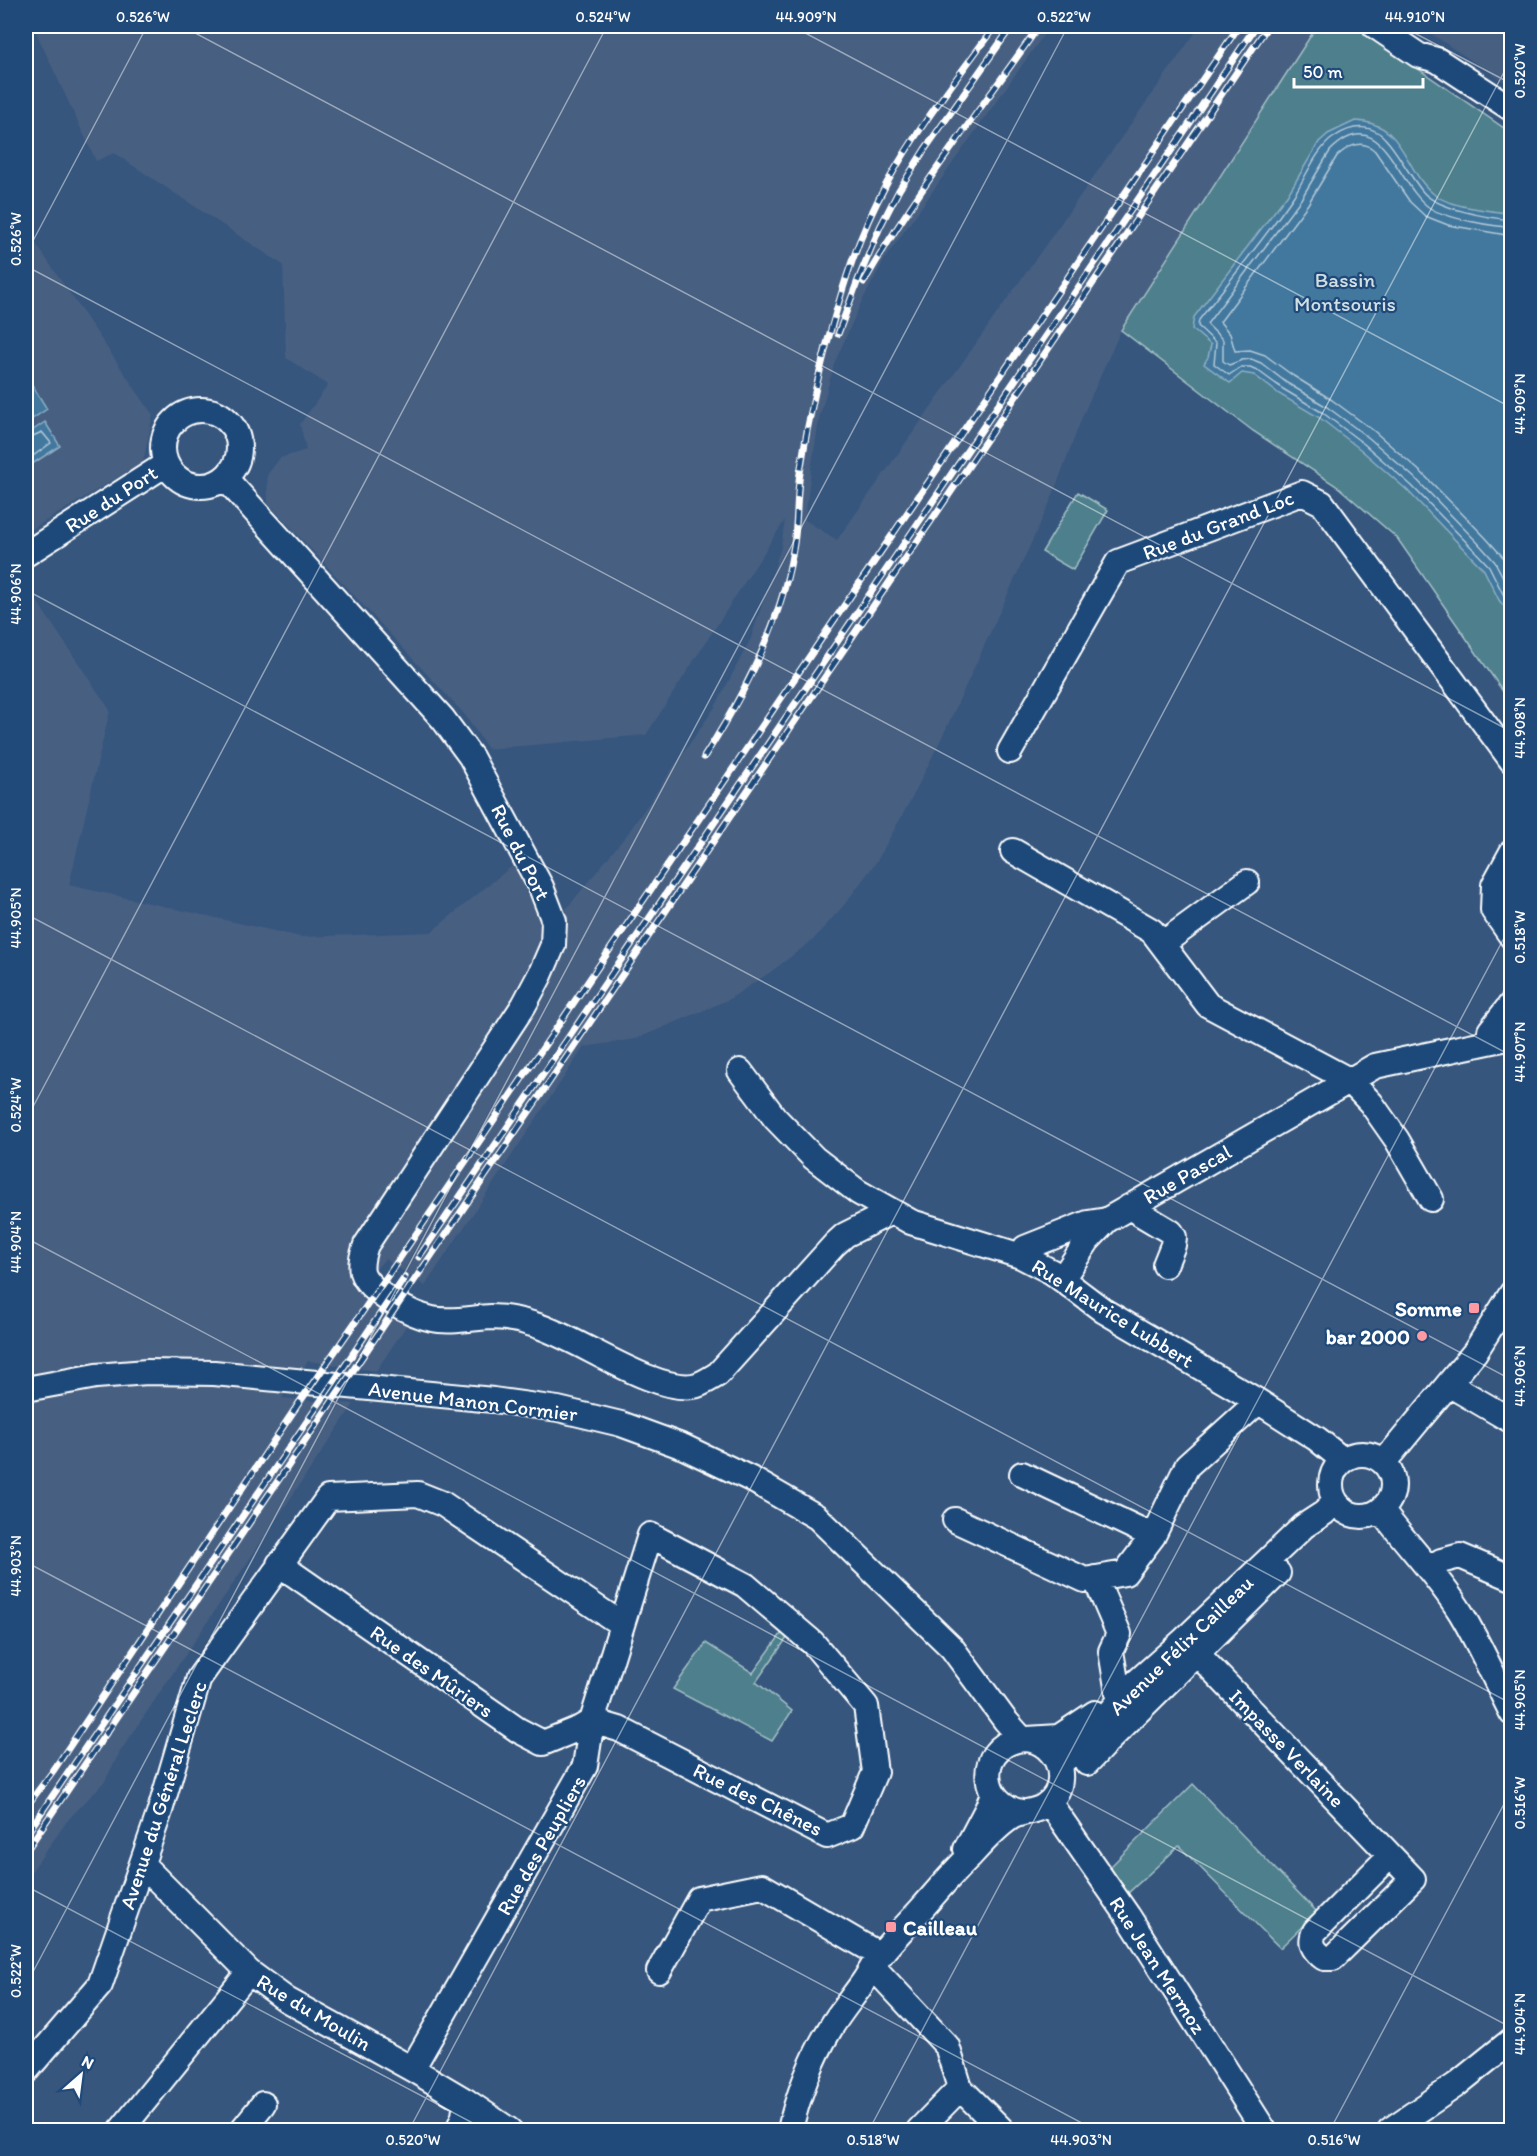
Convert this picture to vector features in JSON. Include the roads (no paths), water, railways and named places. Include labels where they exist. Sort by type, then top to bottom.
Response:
[{"type":"street","points":[[1375,26],[1418,55],[1437,60],[1512,109]]},
{"type":"street","points":[[1401,26],[1426,43],[1437,60]]},
{"type":"street","points":[[204,410],[217,413],[232,425],[240,443],[239,457],[234,469],[225,478],[215,484],[192,486],[172,474],[166,464],[163,451],[164,438],[170,426],[179,417],[191,411],[204,410]]},
{"type":"street","name":"Rue du Port","points":[[26,554],[166,464]]},
{"type":"street","name":"Rue du Port","points":[[225,478],[443,718],[471,757],[542,887],[554,921],[553,945],[524,1005],[366,1245],[361,1260],[362,1273],[369,1286],[413,1314],[434,1320],[495,1317],[532,1324],[568,1338],[652,1380],[671,1385],[694,1386],[718,1374],[845,1235],[891,1212]]},
{"type":"street","name":"Rue du Grand Loc","points":[[1010,751],[1118,562],[1302,493],[1322,503],[1512,761]]},
{"type":"street","points":[[1013,851],[1152,931],[1208,1005],[1349,1080],[1371,1103],[1398,1140],[1431,1199]]},
{"type":"street","points":[[1512,852],[1494,885],[1493,910],[1512,937]]},
{"type":"street","points":[[1162,944],[1247,882]]},
{"type":"street","points":[[1502,1039],[1490,1031],[1512,1003]]},
{"type":"street","name":"Rue Pascal","points":[[1021,1256],[1025,1248],[1088,1223],[1107,1220],[1375,1066],[1502,1039]]},
{"type":"street","name":"Rue Maurice Lubbert","points":[[740,1071],[775,1118],[814,1158],[858,1192],[911,1222],[1021,1256],[1062,1279],[1104,1311],[1256,1400],[1317,1439],[1342,1460]]},
{"type":"street","points":[[1129,1207],[1171,1232],[1174,1237],[1165,1265]]},
{"type":"street","points":[[1062,1279],[1088,1240],[1107,1220]]},
{"type":"street","points":[[1384,1462],[1475,1352],[1512,1293]]},
{"type":"street","name":"Avenue Manon Cormier","points":[[26,1389],[96,1376],[147,1372],[214,1373],[493,1400],[558,1409],[621,1424],[684,1448],[751,1479],[817,1517],[928,1626],[1012,1743]]},
{"type":"street","points":[[1450,1385],[1512,1421]]},
{"type":"street","points":[[956,1520],[1085,1580],[1125,1573],[1153,1536],[1187,1466],[1250,1409],[1256,1400]]},
{"type":"street","points":[[1360,1454],[1370,1454],[1384,1462],[1391,1471],[1394,1488],[1392,1497],[1382,1510],[1372,1515],[1352,1515],[1335,1502],[1331,1484],[1336,1467],[1342,1460],[1360,1454]]},
{"type":"street","points":[[1022,1474],[1153,1536]]},
{"type":"street","name":"Avenue du Général Leclerc","points":[[26,2071],[100,1985],[159,1814],[199,1678],[328,1498],[418,1494],[443,1504],[621,1624]]},
{"type":"street","name":"Avenue Félix Cailleau","points":[[1059,1765],[1095,1746],[1125,1690],[1190,1647],[1296,1533],[1335,1502]]},
{"type":"street","points":[[1382,1510],[1430,1568],[1461,1614],[1512,1713]]},
{"type":"street","name":"Rue des Peupliers","points":[[412,2069],[585,1766],[592,1721],[650,1535]]},
{"type":"street","name":"Rue des Chênes","points":[[592,1721],[619,1729],[827,1836],[852,1826],[875,1772],[866,1706],[813,1643],[745,1585],[650,1535]]},
{"type":"street","points":[[1430,1568],[1440,1561],[1460,1556],[1512,1578]]},
{"type":"street","name":"Rue des Mûriers","points":[[279,1564],[518,1730],[543,1743],[592,1721]]},
{"type":"street","points":[[1023,1812],[1005,1806],[993,1794],[988,1781],[993,1757],[1012,1743],[1066,1734],[1125,1690],[1111,1651],[1119,1634],[1095,1578]]},
{"type":"street","points":[[1095,1746],[1190,1647]]},
{"type":"street","name":"Impasse Verlaine","points":[[1190,1647],[1390,1856]]},
{"type":"street","points":[[790,2130],[796,2101],[829,2030],[877,1961],[953,1872],[1003,1823],[1010,1817],[1035,1810],[1049,1802],[1060,1785],[1059,1765],[1054,1754],[1045,1746],[1034,1741],[1012,1743]]},
{"type":"street","points":[[953,1872],[993,1794]]},
{"type":"street","name":"Rue Jean Mermoz","points":[[1049,1802],[1128,1916],[1264,2130]]},
{"type":"street","name":"Rue du Moulin","points":[[142,1864],[249,1972],[287,2000],[412,2069],[509,2130]]},
{"type":"street","points":[[659,1971],[699,1899],[762,1886],[877,1961],[947,2046],[960,2088],[1002,2130]]},
{"type":"street","points":[[121,2130],[249,1972]]},
{"type":"street","points":[[1390,2130],[1456,2085],[1512,2040]]},
{"type":"street","points":[[919,2130],[960,2088]]},
{"type":"street","points":[[458,2130],[465,2116],[466,2101]]},
{"type":"street","points":[[242,2130],[263,2104]]},
{"type":"water","name":"Bassin Montsouris","points":[[1355,121],[1372,123],[1385,130],[1402,149],[1424,185],[1435,195],[1461,206],[1511,214],[1511,615],[1499,600],[1484,570],[1407,490],[1320,418],[1279,394],[1254,375],[1242,373],[1230,383],[1204,364],[1211,345],[1192,329],[1194,317],[1290,191],[1319,142],[1328,134]]},
{"type":"water","points":[[26,375],[47,409],[26,423]]},
{"type":"water","points":[[45,422],[60,446],[26,468],[26,435]]},
{"type":"railway","points":[[704,757],[747,684],[780,605],[793,550],[800,473],[816,388],[832,325],[859,243],[879,197],[899,162],[995,26]]},
{"type":"railway","points":[[838,334],[880,227],[899,190],[925,149],[1012,26]]},
{"type":"railway","points":[[864,282],[926,184],[1039,26]]},
{"type":"railway","points":[[26,1807],[53,1771],[299,1403],[1239,26]]},
{"type":"railway","points":[[419,1257],[1256,26]]},
{"type":"railway","points":[[26,1851],[1268,26]]},
{"type":"railway","points":[[26,1835],[405,1277]]},
{"type":"place","name":"Somme","points":[[1474,1308]]},
{"type":"place","name":"bar 2000","points":[[1422,1336]]},
{"type":"place","name":"Cailleau","points":[[891,1927]]}]
